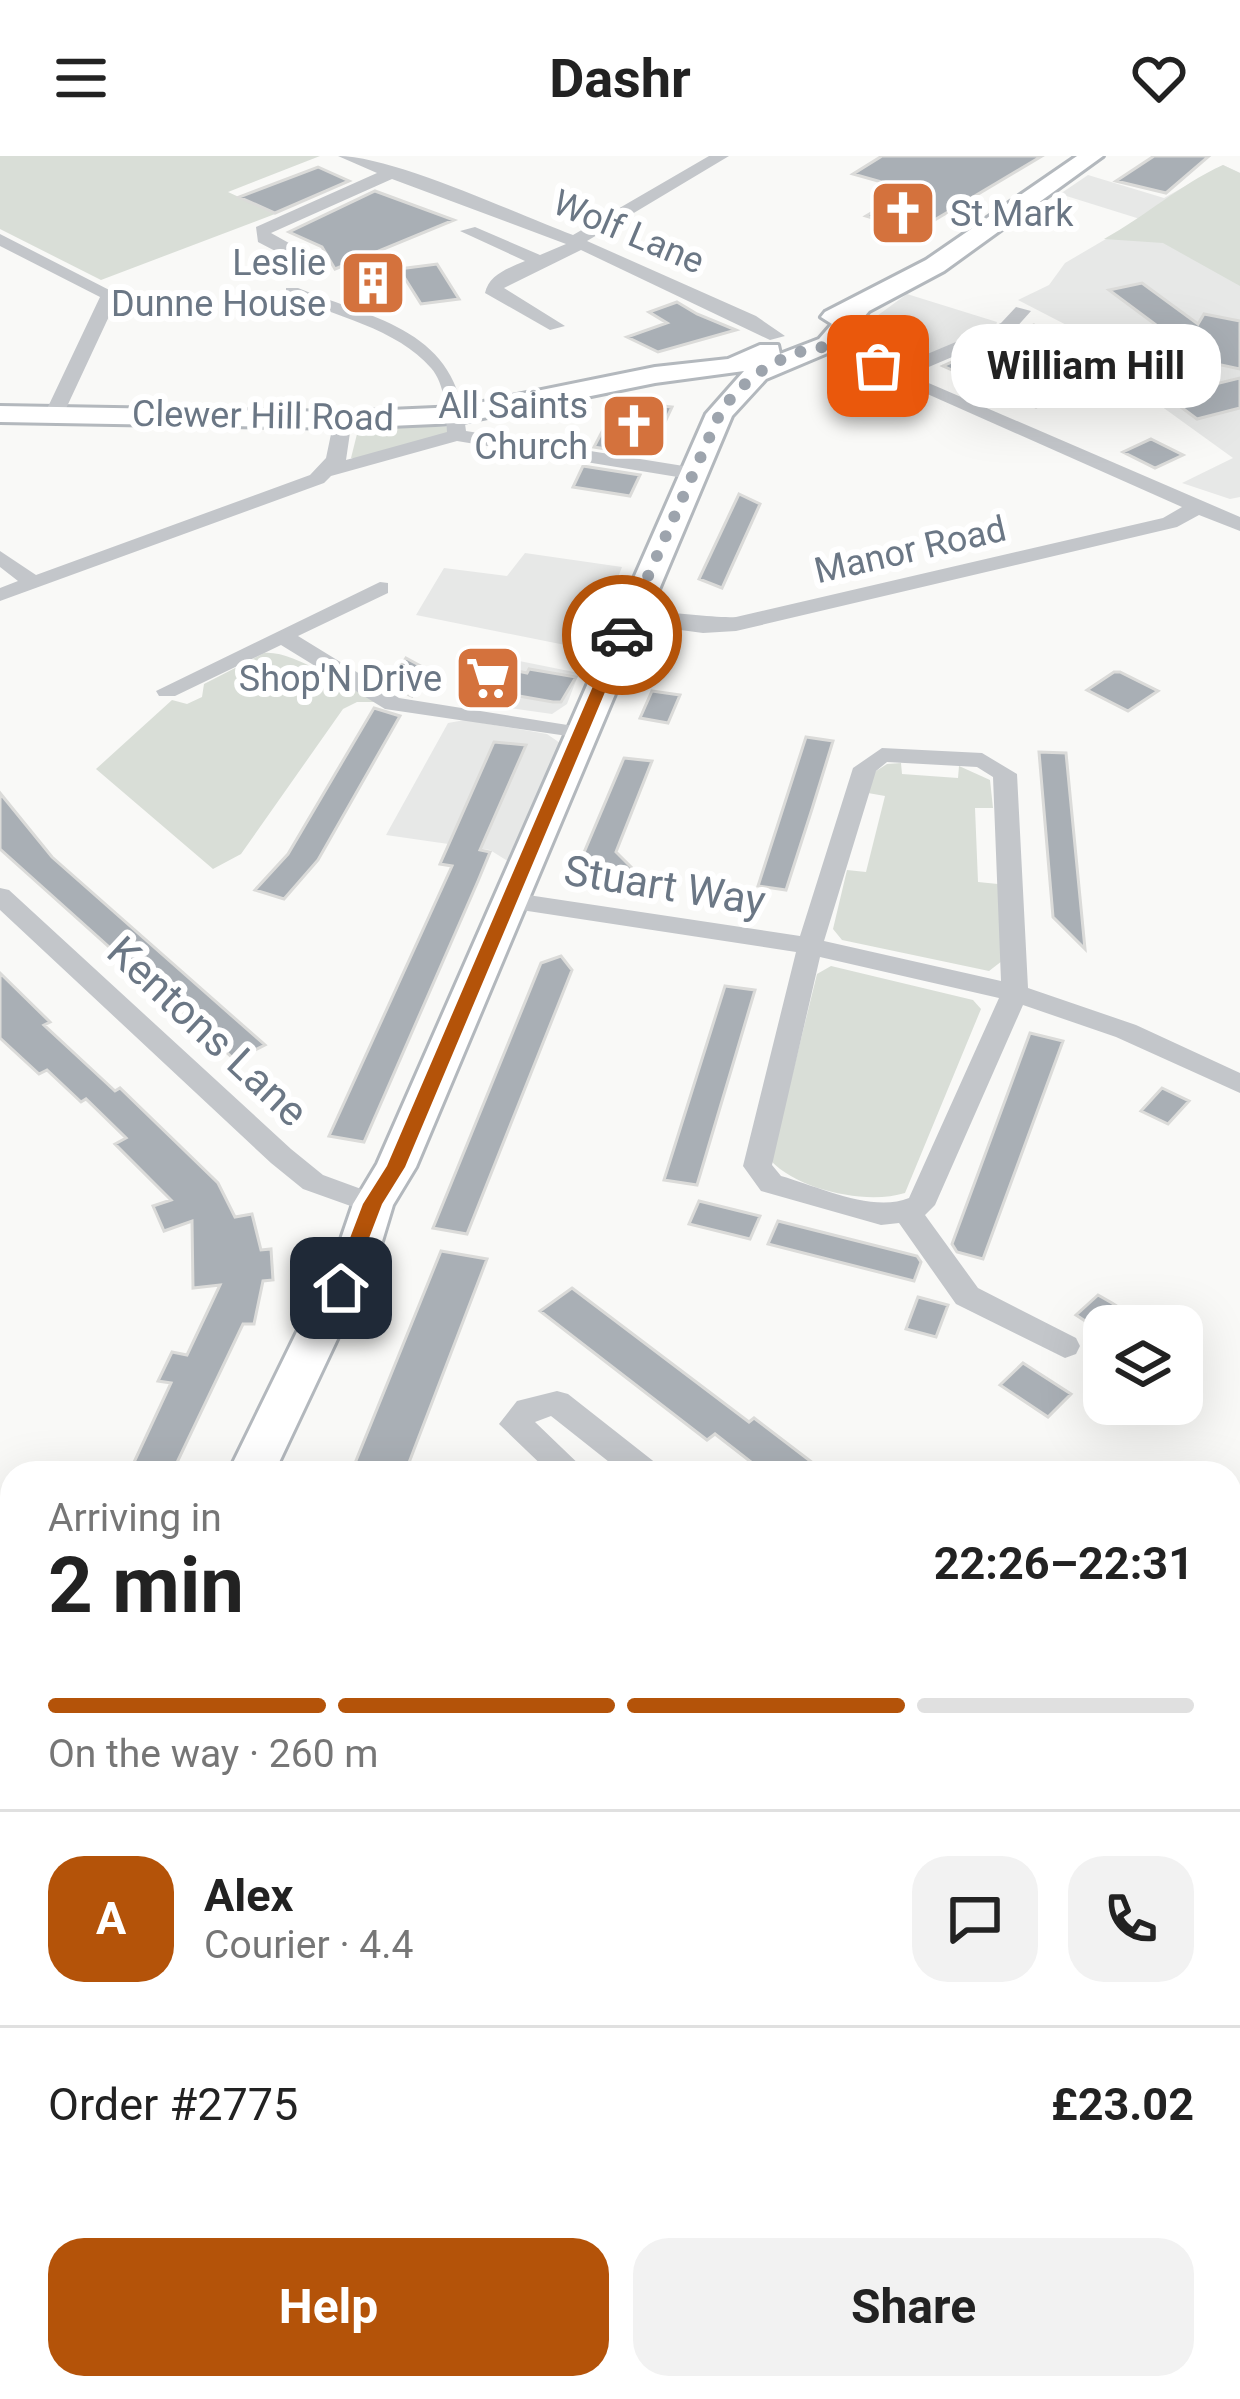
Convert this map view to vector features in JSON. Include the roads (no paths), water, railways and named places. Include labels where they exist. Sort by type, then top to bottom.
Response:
[{"type":"main road","points":[[257,1461],[350,1268],[373,1204],[396,1167],[629,617],[696,474],[726,383],[954,251],[1086,157]]},
{"type":"main road","name":"Clewer Hill Road","points":[[0,414],[56,411],[457,425],[665,373],[726,383]]},
{"type":"street","name":"Wolf Lane","points":[[346,156],[577,243],[750,320],[896,374],[1240,525]]},
{"type":"street","points":[[556,326],[494,293],[508,274],[577,243],[722,156]]},
{"type":"street","points":[[308,261],[264,238],[262,230],[392,172]]},
{"type":"street","points":[[469,231],[539,261]]},
{"type":"street","points":[[0,239],[110,295],[56,411]]},
{"type":"street","points":[[292,292],[412,344],[441,366],[457,425]]},
{"type":"street","points":[[896,374],[1007,327],[1022,311]]},
{"type":"street","points":[[331,470],[342,418]]},
{"type":"street","points":[[0,595],[457,425],[696,474]]},
{"type":"street","name":"Manor Road","points":[[629,617],[703,626],[736,624],[1170,523],[1199,506]]},
{"type":"street","points":[[0,557],[33,583]]},
{"type":"street","points":[[167,691],[380,588]]},
{"type":"street","points":[[284,637],[365,691],[394,704],[580,734]]},
{"type":"street","name":"Stuart Way","points":[[811,946],[865,767],[882,755],[982,760],[1005,775],[1015,993]]},
{"type":"street","name":"Kentons Lane","points":[[0,896],[313,1183],[373,1204]]},
{"type":"street","name":"Stuart Way","points":[[508,900],[811,946],[1015,993],[1126,1031],[1240,1084]]},
{"type":"street","points":[[811,946],[757,1166],[771,1184],[881,1214],[908,1212],[920,1205],[1015,993]]},
{"type":"street","points":[[908,1212],[967,1296],[1065,1346]]},
{"type":"street","points":[[558,1461],[515,1424],[535,1404],[557,1403],[631,1461]]},
{"type":"place","name":"St Mark","points":[[903,213]]},
{"type":"place","name":"Leslie Dunne House","points":[[373,283]]},
{"type":"place","name":"William Hill","points":[[878,366]]},
{"type":"place","name":"All Saints Church","points":[[634,426]]},
{"type":"place","name":"Shop'N Drive","points":[[488,678]]}]
